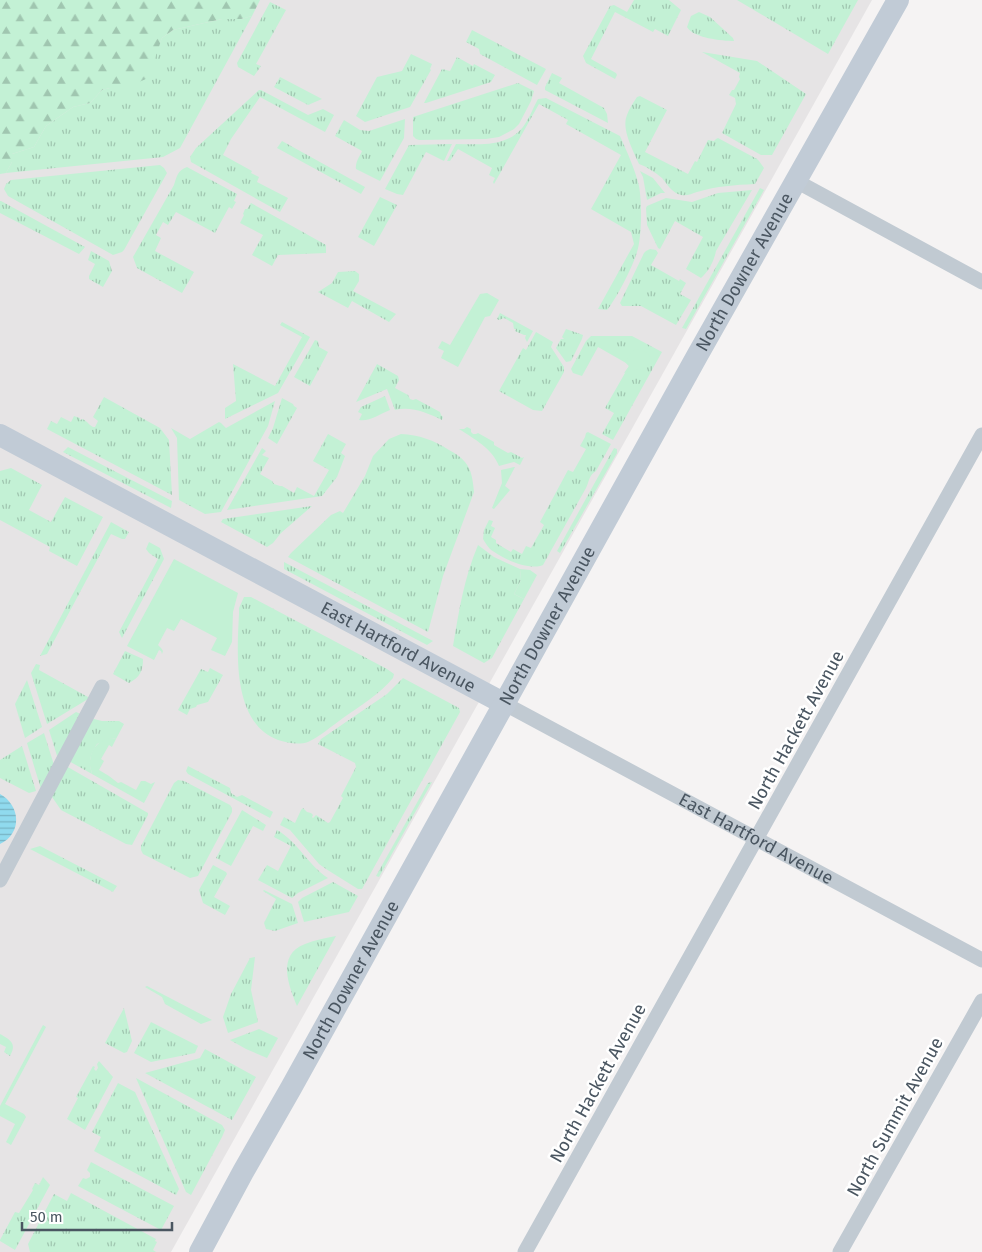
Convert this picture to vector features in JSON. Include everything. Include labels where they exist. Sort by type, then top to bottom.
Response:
[{"type":"street","name":"North Downer Avenue","points":[[200,1252],[898,0]]},
{"type":"street","points":[[796,181],[982,282]]},
{"type":"street","name":"North Hackett Avenue","points":[[524,1252],[982,434]]},
{"type":"street","name":"East Hartford Avenue","points":[[0,435],[406,650],[982,960]]},
{"type":"street","points":[[1,874],[102,687]]},
{"type":"street","name":"North Summit Avenue","points":[[840,1252],[982,1001]]},
{"type":"shaded area","points":[[0,0],[872,0],[171,1252],[0,1252]]},
{"type":"green space","points":[[0,0],[260,0],[252,16],[241,19],[222,19],[173,30],[162,38],[148,78],[117,92],[110,88],[102,90],[90,103],[73,107],[46,126],[34,147],[12,154],[12,162],[6,173],[0,174]]},
{"type":"green space","points":[[634,0],[669,0],[681,10],[668,36],[655,29],[653,32],[615,12],[591,59],[616,73],[615,79],[586,63],[583,56],[610,6],[614,5],[627,12]]},
{"type":"green space","points":[[737,0],[858,0],[828,54]]},
{"type":"green space","points":[[270,2],[286,10],[256,64],[261,66],[254,76],[238,67],[237,63]]},
{"type":"green space","points":[[699,12],[710,17],[734,41],[708,38],[690,31],[687,27],[691,16]]},
{"type":"green space","points":[[252,16],[180,148],[163,157],[6,173],[12,162],[12,154],[34,147],[46,126],[73,107],[90,103],[102,90],[110,88],[158,48],[162,38],[173,30],[222,19],[241,19]]},
{"type":"green space","points":[[472,30],[546,69],[537,85],[480,54],[479,49],[466,42]]},
{"type":"green space","points":[[702,52],[757,61],[806,94],[772,155],[761,155],[722,133],[736,104],[735,98],[729,95],[740,79],[740,73]]},
{"type":"green space","points":[[411,54],[432,64],[431,70],[410,107],[365,122],[356,116],[377,77],[402,71]]},
{"type":"green space","points":[[457,57],[495,75],[491,82],[424,103],[442,69],[450,71]]},
{"type":"green space","points":[[552,73],[562,78],[559,83],[604,108],[608,123],[545,90]]},
{"type":"green space","points":[[280,77],[322,99],[308,105],[274,87]]},
{"type":"green space","points":[[518,83],[534,91],[531,101],[519,124],[499,137],[486,139],[419,140],[413,136],[413,117]]},
{"type":"green space","points":[[259,90],[308,115],[323,109],[334,115],[325,132],[260,97],[231,139],[223,155],[252,171],[251,173],[259,177],[257,182],[288,198],[280,212],[191,162],[190,157],[196,148]]},
{"type":"green space","points":[[640,96],[667,110],[645,152],[688,174],[695,161],[697,162],[708,140],[714,141],[718,138],[759,161],[764,168],[755,184],[719,187],[686,195],[673,191],[662,178],[639,164],[628,140],[627,115],[637,97]]},
{"type":"green space","points":[[546,98],[620,136],[639,186],[641,229],[639,246],[628,273],[607,310],[598,309],[634,244],[631,232],[591,209],[621,155],[566,124],[568,120],[539,104],[494,184],[495,178],[489,175],[492,168],[458,149],[450,161],[447,161],[456,144],[483,144],[509,139],[523,127],[538,99]]},
{"type":"green space","points":[[405,119],[404,138],[380,181],[356,169],[362,151],[335,136],[344,120],[360,130],[369,131]]},
{"type":"green space","points":[[282,141],[365,187],[361,194],[277,148]]},
{"type":"green space","points":[[452,144],[444,161],[426,152],[403,195],[385,189],[409,145]]},
{"type":"green space","points":[[160,165],[167,173],[124,250],[113,255],[8,196],[4,189],[11,180]]},
{"type":"green space","points":[[187,167],[237,194],[234,201],[236,202],[232,209],[229,207],[215,233],[176,212],[168,225],[163,222],[156,235],[161,238],[155,251],[194,272],[182,293],[137,268],[133,257],[174,185],[178,174]]},
{"type":"green space","points":[[640,171],[653,178],[665,193],[647,200],[643,177]]},
{"type":"green space","points":[[760,188],[764,190],[686,329],[682,328]]},
{"type":"green space","points":[[752,190],[716,251],[711,266],[701,278],[686,269],[703,237],[675,221],[660,249],[647,225],[647,206],[666,198],[692,202],[718,193]]},
{"type":"green space","points":[[380,197],[397,205],[374,246],[358,237]]},
{"type":"green space","points":[[0,201],[85,247],[79,254],[0,213]]},
{"type":"green space","points":[[251,203],[326,245],[326,253],[278,255],[272,266],[252,255],[263,235],[240,223],[245,209]]},
{"type":"green space","points":[[650,249],[656,250],[658,253],[651,265],[686,283],[680,294],[691,300],[676,325],[641,306],[622,306],[620,303],[644,253]]},
{"type":"green space","points":[[91,251],[109,261],[112,271],[103,287],[89,279],[95,264],[88,260]]},
{"type":"green space","points":[[355,271],[359,274],[359,281],[353,291],[396,314],[389,322],[352,301],[348,308],[318,292],[332,283],[338,272]]},
{"type":"green space","points":[[487,293],[499,300],[490,316],[485,317],[458,367],[441,358],[444,351],[438,348],[442,341],[450,345],[480,294]]},
{"type":"green space","points":[[500,313],[533,331],[527,342],[526,335],[515,331],[513,323],[504,318],[497,319]]},
{"type":"green space","points":[[282,322],[310,337],[278,393],[225,419],[225,408],[236,401],[233,364],[275,386],[302,337],[280,325]]},
{"type":"green space","points":[[566,329],[583,335],[571,361],[566,362],[556,348],[561,339],[564,339],[562,337]]},
{"type":"green space","points":[[536,332],[553,342],[551,347],[564,367],[564,372],[542,411],[533,410],[499,391],[523,348],[526,350]]},
{"type":"green space","points":[[591,336],[632,336],[662,352],[613,440],[602,434],[614,413],[605,408],[629,366],[598,347],[582,376],[573,373],[571,369],[586,341]]},
{"type":"green space","points":[[315,340],[318,341],[319,347],[328,352],[310,386],[294,377]]},
{"type":"green space","points":[[635,349],[645,352],[652,360],[642,369],[624,373],[629,366],[625,362]]},
{"type":"green space","points":[[377,364],[398,376],[399,380],[395,388],[408,395],[410,399],[416,399],[440,412],[443,417],[442,420],[413,410],[395,410],[387,389],[356,402]]},
{"type":"green space","points":[[385,396],[390,410],[371,419],[359,420],[362,414],[358,412],[361,407]]},
{"type":"green space","points":[[104,397],[160,428],[169,440],[172,495],[47,429],[51,421],[57,424],[61,417],[71,422],[74,416],[80,418],[80,420],[83,419],[95,427],[98,421],[93,417]]},
{"type":"green space","points":[[282,398],[297,408],[277,444],[268,438]]},
{"type":"green space","points":[[275,401],[268,426],[221,512],[205,514],[179,500],[177,438],[171,428],[190,439],[219,422],[226,428]]},
{"type":"green space","points":[[467,427],[471,429],[473,434],[478,433],[508,453],[511,452],[522,458],[524,457],[520,465],[514,462],[499,466],[487,449],[459,429]]},
{"type":"green space","points":[[588,432],[611,444],[543,565],[523,565],[508,560],[490,549],[483,539],[484,530],[489,520],[493,521],[491,526],[495,528],[491,537],[496,540],[496,543],[511,552],[513,549],[522,554],[526,546],[531,548],[544,525],[540,522],[568,470],[573,472],[586,449],[580,446]]},
{"type":"green space","points":[[328,434],[346,444],[341,453],[345,456],[337,477],[322,496],[227,510],[262,448],[266,451],[262,455],[269,458],[260,474],[274,484],[294,493],[297,487],[314,496],[329,470],[313,461]]},
{"type":"green space","points":[[401,434],[420,437],[443,446],[458,455],[465,462],[472,476],[474,492],[443,576],[428,632],[288,557],[331,515],[340,511],[343,513],[365,476],[373,456],[389,439]]},
{"type":"green space","points":[[68,447],[172,501],[171,508],[63,452]]},
{"type":"green space","points":[[614,448],[617,449],[617,453],[560,553],[557,551]]},
{"type":"green space","points":[[515,467],[505,486],[510,490],[494,509],[492,508],[502,483],[501,470]]},
{"type":"green space","points":[[11,468],[42,485],[29,510],[51,522],[65,497],[103,517],[77,566],[49,551],[50,547],[0,520],[0,471]]},
{"type":"green space","points":[[312,506],[267,547],[221,522],[223,519]]},
{"type":"green space","points":[[111,522],[129,532],[125,539],[111,534],[47,654],[40,656]]},
{"type":"green space","points":[[149,542],[160,548],[164,559],[122,638],[119,632],[158,559],[146,549]]},
{"type":"green space","points":[[478,545],[494,557],[520,569],[521,580],[514,594],[524,599],[492,658],[484,663],[453,646],[466,582]]},
{"type":"green space","points":[[174,559],[238,593],[233,612],[232,642],[225,656],[211,650],[217,638],[181,619],[174,631],[167,628],[158,645],[163,651],[162,654],[159,650],[154,660],[127,646]]},
{"type":"green space","points":[[284,562],[433,641],[427,645],[284,569]]},
{"type":"green space","points":[[520,569],[530,570],[537,575],[524,599],[514,594],[521,580]]},
{"type":"green space","points":[[244,597],[251,597],[387,669],[394,674],[393,678],[370,699],[312,740],[304,743],[289,743],[278,740],[263,731],[252,719],[240,685],[238,667],[239,608]]},
{"type":"green space","points":[[125,651],[143,659],[140,673],[129,683],[113,674]]},
{"type":"green space","points":[[36,664],[40,665],[39,670],[88,697],[88,699],[47,724],[31,673]]},
{"type":"green space","points":[[210,668],[223,675],[208,702],[190,709],[187,715],[178,710],[201,669],[208,672]]},
{"type":"green space","points":[[403,678],[459,708],[460,712],[362,889],[358,889],[319,864],[290,830],[280,825],[284,817],[295,823],[303,808],[313,815],[313,818],[316,815],[328,823],[330,822],[356,767],[355,763],[318,744],[321,739],[387,694]]},
{"type":"green space","points":[[27,680],[42,727],[25,738],[15,704]]},
{"type":"green space","points":[[76,712],[81,714],[58,759],[49,730]]},
{"type":"green space","points":[[88,720],[119,721],[124,724],[116,739],[112,738],[97,744],[90,758],[92,774],[67,760]]},
{"type":"green space","points":[[44,733],[54,765],[41,789],[27,743]]},
{"type":"green space","points":[[112,738],[116,739],[112,747],[109,745],[101,759],[104,761],[99,770],[118,783],[121,782],[136,790],[141,781],[151,784],[155,782],[144,803],[92,774],[90,763],[94,748],[100,742]]},
{"type":"green space","points":[[22,746],[36,791],[29,793],[0,778],[0,760]]},
{"type":"green space","points":[[66,766],[148,813],[132,845],[126,844],[61,810],[50,794]]},
{"type":"green space","points":[[188,766],[230,788],[231,793],[237,797],[242,795],[273,812],[270,818],[188,774],[186,771]]},
{"type":"green space","points":[[178,780],[184,781],[230,805],[232,808],[232,812],[198,876],[190,878],[143,854],[141,850],[141,846],[174,783]]},
{"type":"green space","points":[[432,782],[379,877],[376,876],[428,783]]},
{"type":"green space","points":[[242,810],[266,825],[263,831],[253,826],[231,866],[216,858]]},
{"type":"green space","points":[[277,830],[291,841],[328,878],[292,898],[258,880],[267,865],[278,871],[291,846],[274,837]]},
{"type":"green space","points":[[40,846],[117,886],[113,892],[30,849]]},
{"type":"green space","points":[[213,865],[227,874],[214,897],[230,906],[225,915],[203,903],[199,890]]},
{"type":"green space","points":[[333,882],[358,896],[349,912],[304,922],[298,902]]},
{"type":"green space","points":[[264,890],[292,904],[298,923],[275,931],[266,929],[264,923],[276,899]]},
{"type":"green space","points":[[336,936],[297,1006],[288,980],[287,972],[290,956],[296,949],[305,944]]},
{"type":"green space","points":[[255,957],[251,990],[258,1022],[228,1033],[223,1017],[231,994],[250,958]]},
{"type":"green space","points":[[147,986],[212,1020],[201,1024],[165,1004],[162,997],[145,987]]},
{"type":"green space","points":[[124,1008],[132,1041],[127,1052],[124,1053],[105,1043]]},
{"type":"green space","points":[[151,1022],[198,1046],[195,1053],[151,1062],[134,1053]]},
{"type":"green space","points":[[43,1025],[46,1027],[5,1104],[26,1117],[11,1145],[6,1142],[15,1124],[0,1116],[0,1106]]},
{"type":"green space","points":[[259,1029],[278,1038],[267,1058],[230,1040]]},
{"type":"green space","points":[[0,1034],[13,1045],[10,1056],[4,1052],[6,1047],[0,1044]]},
{"type":"green space","points":[[205,1049],[256,1077],[232,1120],[145,1073],[200,1058]]},
{"type":"green space","points":[[99,1061],[113,1077],[85,1130],[67,1119],[78,1098],[76,1097],[93,1066],[96,1071]]},
{"type":"green space","points":[[136,1078],[222,1125],[225,1130],[191,1195],[186,1192]]},
{"type":"green space","points":[[118,1083],[135,1092],[179,1189],[176,1195],[94,1151],[101,1137],[92,1132]]},
{"type":"green space","points":[[91,1162],[174,1206],[161,1230],[78,1186],[83,1178],[90,1177],[90,1173],[87,1170]]},
{"type":"green space","points":[[43,1177],[50,1185],[15,1250],[0,1240],[15,1212],[19,1213],[33,1190],[35,1183],[39,1185]]},
{"type":"green space","points":[[71,1193],[156,1239],[155,1241],[157,1242],[153,1250],[156,1252],[30,1252],[28,1244],[54,1194],[67,1201]]},
{"type":"water","points":[[0,794],[12,805],[16,819],[13,833],[0,844]]}]
